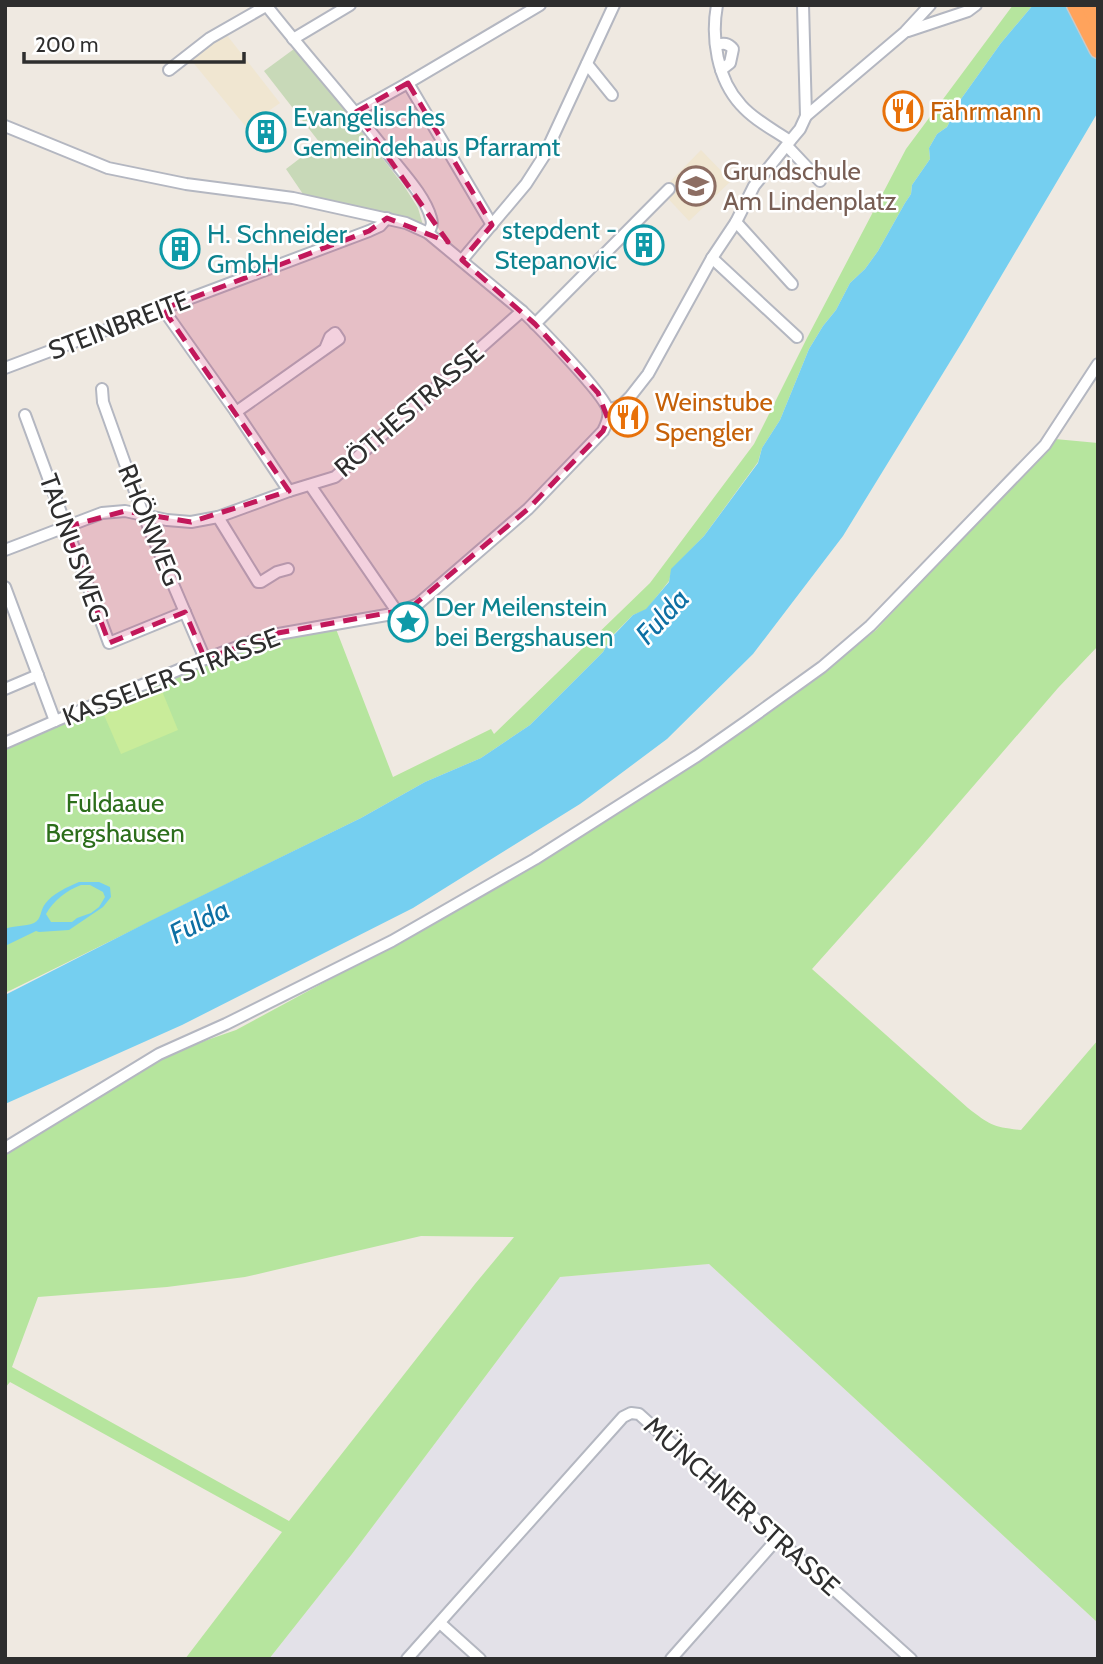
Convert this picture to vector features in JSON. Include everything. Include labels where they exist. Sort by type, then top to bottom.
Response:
[{"type":"highway","points":[[1075,5],[1098,50]]},
{"type":"highway","points":[[1089,5],[1098,22]]},
{"type":"street","points":[[293,39],[350,5]]},
{"type":"street","points":[[356,112],[540,5]]},
{"type":"street","points":[[462,260],[526,184],[544,156],[612,9],[600,5]]},
{"type":"street","points":[[717,5],[716,45],[722,75],[741,105],[789,144],[820,181]]},
{"type":"street","points":[[803,5],[806,116]]},
{"type":"street","points":[[905,32],[930,5]]},
{"type":"street","points":[[905,32],[968,11],[976,5]]},
{"type":"street","points":[[169,70],[210,38],[266,6],[356,112],[412,184],[427,208],[432,223],[428,233]]},
{"type":"street","name":"KASSELER STRASSE","points":[[5,743],[205,660],[278,634],[398,613],[418,604],[528,509],[603,431],[608,410],[622,405],[654,365],[754,186],[789,144],[806,116],[905,32]]},
{"type":"street","points":[[716,45],[730,45],[733,49],[730,63],[721,70]]},
{"type":"street","points":[[587,64],[612,95]]},
{"type":"street","points":[[408,83],[492,225]]},
{"type":"street","points":[[5,126],[108,168],[186,184],[293,198],[387,218],[428,233],[522,311],[598,393],[608,410]]},
{"type":"street","points":[[5,133],[26,136]]},
{"type":"street","points":[[535,324],[669,189]]},
{"type":"street","name":"STEINBREITE","points":[[5,368],[369,231],[380,226],[387,218]]},
{"type":"street","points":[[736,222],[792,284]]},
{"type":"street","points":[[712,258],[797,337]]},
{"type":"street","points":[[163,309],[289,491]]},
{"type":"street","name":"RÖTHESTRASSE","points":[[5,550],[102,513],[125,511],[191,522],[218,517],[335,477],[522,311]]},
{"type":"street","points":[[236,412],[325,349]]},
{"type":"street","points":[[5,1147],[159,1054],[226,1024],[392,941],[535,859],[697,757],[822,667],[870,626],[1045,445],[1098,364]]},
{"type":"street","name":"RHÖNWEG","points":[[102,389],[103,402],[143,514],[205,660]]},
{"type":"street","name":"TAUNUSWEG","points":[[25,415],[109,643],[185,612]]},
{"type":"street","points":[[310,485],[398,613]]},
{"type":"street","points":[[218,517],[258,582],[288,569]]},
{"type":"street","points":[[5,587],[55,721]]},
{"type":"street","points":[[5,689],[38,675]]},
{"type":"street","name":"MÜNCHNER STRASSE","points":[[407,1659],[623,1417],[631,1413],[639,1413],[911,1659]]},
{"type":"street","points":[[671,1659],[778,1538]]},
{"type":"street","points":[[440,1623],[480,1659]]},
{"type":"highlighted area","points":[[408,83],[492,225],[462,260],[535,324],[598,393],[608,419],[603,431],[528,509],[409,609],[278,633],[205,659],[185,612],[109,643],[66,527],[125,511],[191,522],[289,491],[163,309],[369,231],[387,218],[448,242],[356,112]]},
{"type":"shaded area","points":[[226,34],[280,103],[246,127],[191,60]]},
{"type":"shaded area","name":"Grundschule Am Lindenplatz","points":[[701,150],[731,181],[689,221],[661,191]]},
{"type":"shaded area","points":[[709,1264],[1098,1623],[1098,1659],[269,1659],[352,1554],[560,1277]]},
{"type":"green space","name":"Fuldaaue Bergshausen","points":[[1013,5],[1033,5],[1001,43],[961,99],[947,127],[937,134],[929,148],[930,159],[912,185],[911,194],[878,251],[850,283],[836,310],[809,349],[780,420],[762,448],[758,462],[704,536],[672,569],[669,581],[646,610],[633,615],[611,637],[603,652],[530,725],[481,758],[425,782],[361,818],[5,993],[5,745],[260,642],[336,629],[393,777],[491,729],[494,734],[650,583],[754,444],[906,149]]},
{"type":"green space","points":[[294,49],[404,186],[418,208],[423,225],[380,211],[305,197],[286,169],[320,143],[264,71]]},
{"type":"green space","points":[[1055,439],[1098,443],[1098,646],[1058,688],[812,969],[968,1108],[987,1122],[998,1126],[1021,1130],[1098,1040],[1098,1623],[709,1264],[560,1277],[352,1554],[269,1659],[185,1659],[282,1532],[10,1382],[5,1388],[5,1152],[161,1056],[236,1030],[423,929],[710,755],[798,692],[876,630]],"holes":[[[421,1236],[514,1237],[289,1521],[12,1367],[38,1297],[167,1287],[245,1277]]]},
{"type":"green space","points":[[162,691],[178,730],[121,754],[104,715]]},
{"type":"water","name":"Fulda","points":[[1033,5],[1098,5],[1098,112],[964,339],[843,536],[753,654],[667,739],[580,804],[413,908],[182,1025],[5,1104],[5,995],[361,818],[425,782],[481,758],[530,725],[603,652],[611,638],[633,615],[646,609],[669,582],[671,569],[704,536],[758,463],[762,448],[780,420],[809,349],[836,310],[850,283],[878,251],[911,194],[912,185],[930,159],[929,148],[937,134],[947,127],[961,99],[1001,43]]},
{"type":"water","points":[[79,882],[99,882],[110,887],[111,897],[103,907],[69,930],[36,931],[5,946],[5,929],[34,923],[48,900]],"holes":[[[90,885],[103,892],[105,897],[99,907],[72,922],[51,922],[46,914],[56,900],[76,887]]]},
{"type":"place","name":"Fährmann","points":[[903,111]]},
{"type":"place","name":"Evangelisches Gemeindehaus Pfarramt","points":[[266,132]]},
{"type":"place","name":"Grundschule Am Lindenplatz","points":[[696,186]]},
{"type":"place","name":"stepdent - Stepanovic","points":[[644,245]]},
{"type":"place","name":"H. Schneider GmbH","points":[[180,249]]},
{"type":"place","name":"Weinstube Spengler","points":[[628,417]]},
{"type":"place","name":"Der Meilenstein bei Bergshausen","points":[[408,622]]}]
